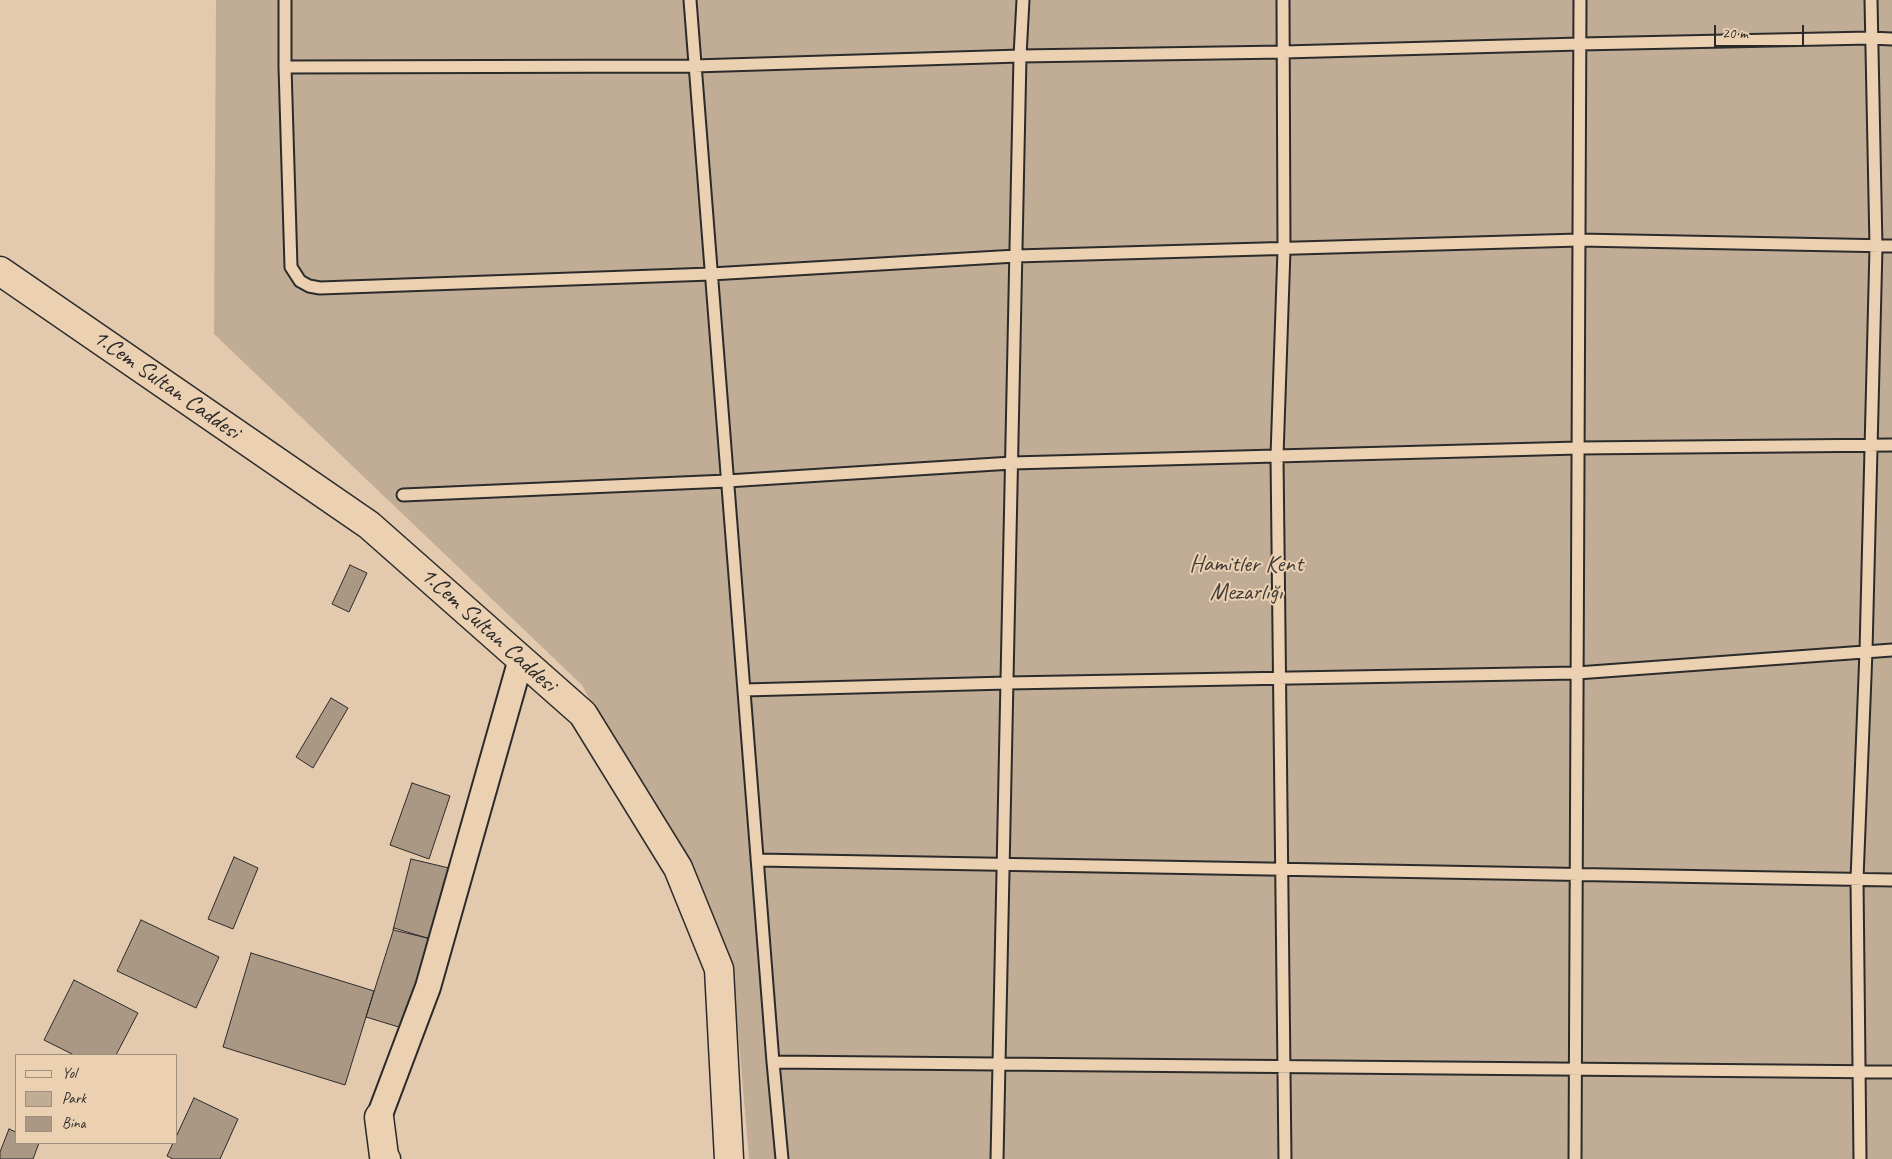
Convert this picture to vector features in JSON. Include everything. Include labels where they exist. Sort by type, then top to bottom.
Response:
[{"type":"street","name":"1.Cem Sultan Caddesi","points":[[0,271],[369,525],[583,714],[673,860],[719,969],[729,1159]]},
{"type":"street","points":[[386,1159],[379,1117],[428,987],[521,659]]},
{"type":"lane","points":[[285,0],[285,67],[291,267],[300,280],[309,286],[320,288],[711,274],[1016,256],[1284,250],[1579,240],[1892,246]]},
{"type":"lane","points":[[690,0],[782,1159]]},
{"type":"lane","points":[[997,1159],[1020,56],[1023,0]]},
{"type":"lane","points":[[1283,0],[1284,250],[1277,456],[1285,1159]]},
{"type":"lane","points":[[1575,1159],[1580,0]]},
{"type":"lane","points":[[1860,1159],[1857,879],[1866,652],[1876,247],[1871,0]]},
{"type":"lane","points":[[285,67],[694,66],[1020,56],[1892,39]]},
{"type":"lane","points":[[402,496],[727,481],[1012,463],[1578,448],[1892,445]]},
{"type":"lane","points":[[744,690],[1007,683],[1577,673],[1892,650]]},
{"type":"lane","points":[[757,860],[1892,880]]},
{"type":"lane","points":[[773,1062],[1892,1072]]},
{"type":"green space","name":"Hamitler Kent Mezarlığı","points":[[216,0],[1892,0],[1892,1159],[749,1159],[733,971],[582,685],[214,334]]},
{"type":"building","points":[[350,565],[367,573],[349,612],[332,604]]},
{"type":"building","points":[[331,698],[348,708],[313,768],[296,757]]},
{"type":"building","points":[[412,783],[450,796],[429,859],[390,845]]},
{"type":"building","points":[[234,857],[258,868],[233,929],[208,919]]},
{"type":"building","points":[[411,859],[449,868],[432,939],[393,930]]},
{"type":"building","points":[[141,920],[219,957],[196,1008],[117,971]]},
{"type":"building","points":[[394,928],[430,939],[402,1028],[366,1017]]},
{"type":"building","points":[[251,953],[374,991],[345,1085],[223,1047]]},
{"type":"building","points":[[74,980],[138,1013],[117,1054],[72,1054],[44,1040]]},
{"type":"building","points":[[194,1098],[238,1119],[220,1159],[173,1159],[167,1156],[173,1144],[178,1144],[178,1133]]},
{"type":"building","points":[[9,1129],[15,1132],[15,1144],[39,1144],[33,1159],[0,1159],[0,1152]]}]
